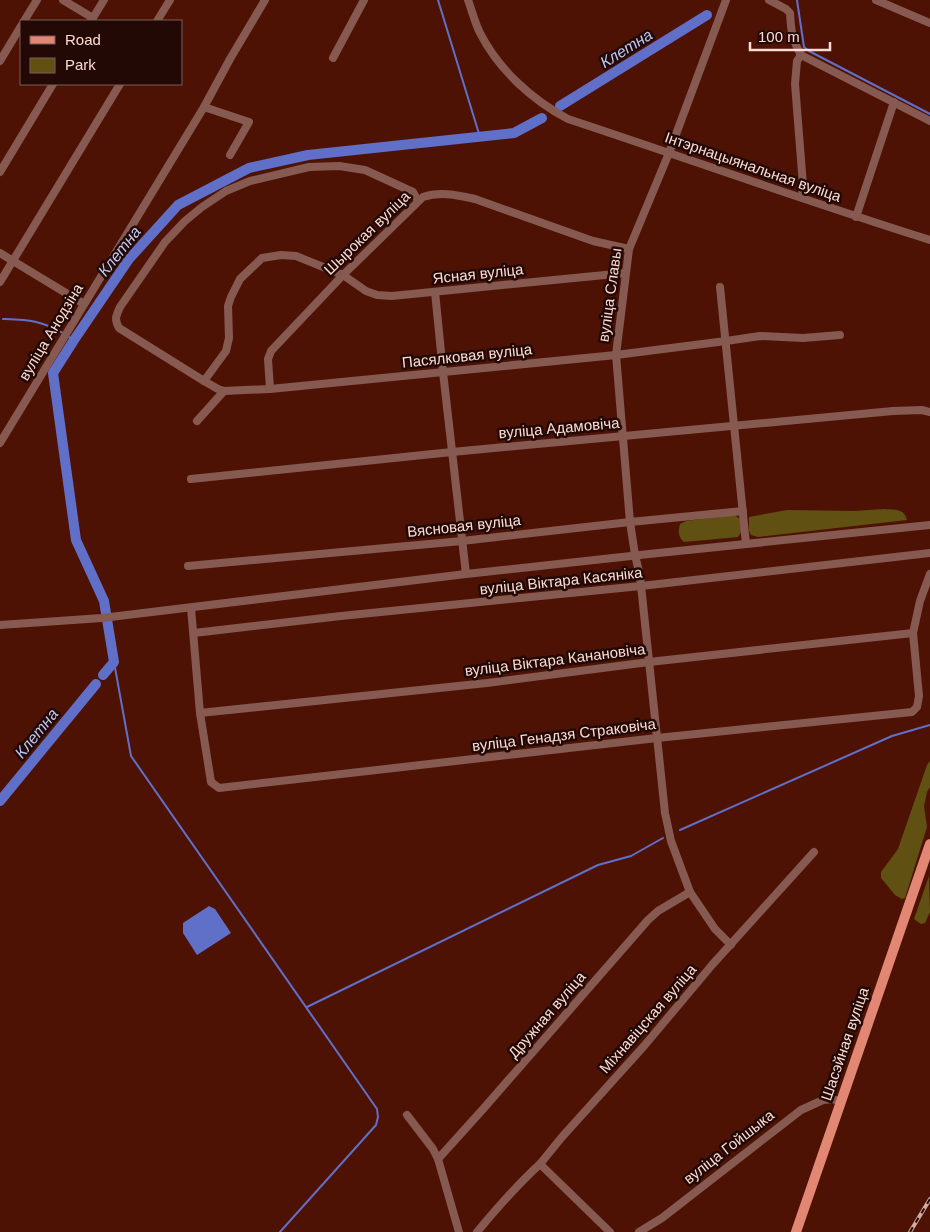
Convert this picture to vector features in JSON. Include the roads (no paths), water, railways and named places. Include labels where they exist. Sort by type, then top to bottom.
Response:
[{"type":"main road","name":"Шасэйная вуліца","points":[[796,1232],[930,844]]},
{"type":"street","points":[[26,18],[37,0]]},
{"type":"street","points":[[63,0],[92,19],[104,0]]},
{"type":"street","points":[[158,20],[170,0]]},
{"type":"street","name":"вуліца Анодзіна","points":[[0,443],[204,107],[264,0]]},
{"type":"street","points":[[333,58],[364,0]]},
{"type":"street","name":"Інтэрнацыянальная вуліца","points":[[468,0],[480,33],[508,73],[528,93],[568,119],[856,217],[930,240]]},
{"type":"street","name":"вуліца Славы","points":[[690,892],[671,841],[667,822],[641,586],[630,522],[616,355],[629,249],[669,153],[726,0]]},
{"type":"street","points":[[769,0],[790,13],[794,44],[801,55],[930,121]]},
{"type":"street","points":[[876,0],[930,23]]},
{"type":"street","points":[[0,61],[20,28]]},
{"type":"street","points":[[801,55],[797,60],[795,84],[803,185],[802,198]]},
{"type":"street","points":[[0,172],[52,85]]},
{"type":"street","points":[[0,282],[119,85]]},
{"type":"street","points":[[856,217],[894,102]]},
{"type":"street","points":[[204,107],[249,122],[230,155]]},
{"type":"street","name":"Пасялковая вуліца","points":[[418,201],[413,192],[373,173],[339,166],[309,167],[250,181],[226,191],[202,207],[185,221],[165,242],[120,307],[116,316],[116,323],[119,328],[204,381],[224,391],[270,389],[616,355],[760,336],[803,338],[840,335]]},
{"type":"street","name":"Шырокая вуліца","points":[[270,389],[268,360],[270,351],[341,274],[418,201],[430,194],[441,193],[475,199],[593,241],[629,249]]},
{"type":"street","points":[[0,253],[84,304]]},
{"type":"street","name":"Шырокая вуліца","points":[[204,381],[226,351],[229,338],[228,306],[231,297],[240,279],[262,258],[281,255],[296,256],[341,274]]},
{"type":"street","name":"Ясная вуліца","points":[[341,274],[366,290],[392,296],[626,273]]},
{"type":"street","points":[[720,287],[746,544]]},
{"type":"street","points":[[435,292],[466,574]]},
{"type":"street","points":[[197,421],[224,391]]},
{"type":"street","name":"вуліца Адамовіча","points":[[191,479],[452,452],[893,411],[922,410],[930,412]]},
{"type":"street","name":"Вясновая вуліца","points":[[188,566],[462,541],[743,511]]},
{"type":"street","points":[[0,625],[115,617],[466,574],[930,525]]},
{"type":"street","name":"вуліца Віктара Касяніка","points":[[194,633],[340,616],[446,607],[641,586],[930,553]]},
{"type":"street","points":[[913,633],[920,601],[930,574]]},
{"type":"street","points":[[191,608],[200,713]]},
{"type":"street","name":"вуліца Віктара Канановіча","points":[[200,713],[487,683],[649,662],[913,633]]},
{"type":"street","name":"вуліца Генадзя Страковіча","points":[[200,713],[211,782],[219,788],[657,738],[912,712],[917,707],[919,696],[913,633]]},
{"type":"street","name":"Міхнавіцская вуліца","points":[[540,1164],[644,1046],[712,965],[814,852]]},
{"type":"street","points":[[690,892],[715,930],[731,945]]},
{"type":"street","name":"Дружная вуліца","points":[[438,1159],[648,920],[658,911],[690,892]]},
{"type":"street","name":"вуліца Гойшыка","points":[[640,1232],[662,1218],[801,1110],[823,1100],[832,1099],[841,1102]]},
{"type":"street","points":[[407,1115],[433,1149],[438,1159],[459,1232]]},
{"type":"street","points":[[477,1232],[514,1188],[540,1164],[610,1232]]},
{"type":"water","points":[[209,906],[215,909],[231,933],[197,955],[183,933],[183,923]]},
{"type":"waterway","points":[[438,0],[480,137]]},
{"type":"waterway","points":[[797,0],[804,47],[930,114]]},
{"type":"waterway","name":"Клетна","points":[[560,106],[707,15]]},
{"type":"waterway","name":"Клетна","points":[[103,675],[114,662],[104,601],[76,540],[53,373],[129,259],[178,205],[249,168],[308,155],[514,133],[542,118]]},
{"type":"waterway","points":[[3,319],[48,325],[63,333]]},
{"type":"waterway","name":"Клетна","points":[[69,337],[74,340]]},
{"type":"waterway","points":[[114,662],[131,756],[377,1109],[376,1125],[280,1232]]},
{"type":"waterway","name":"Клетна","points":[[0,801],[96,684]]},
{"type":"waterway","points":[[680,830],[892,736],[930,725]]},
{"type":"waterway","points":[[307,1007],[598,865],[631,856],[663,838]]},
{"type":"railway","points":[[910,1232],[930,1199]]}]
